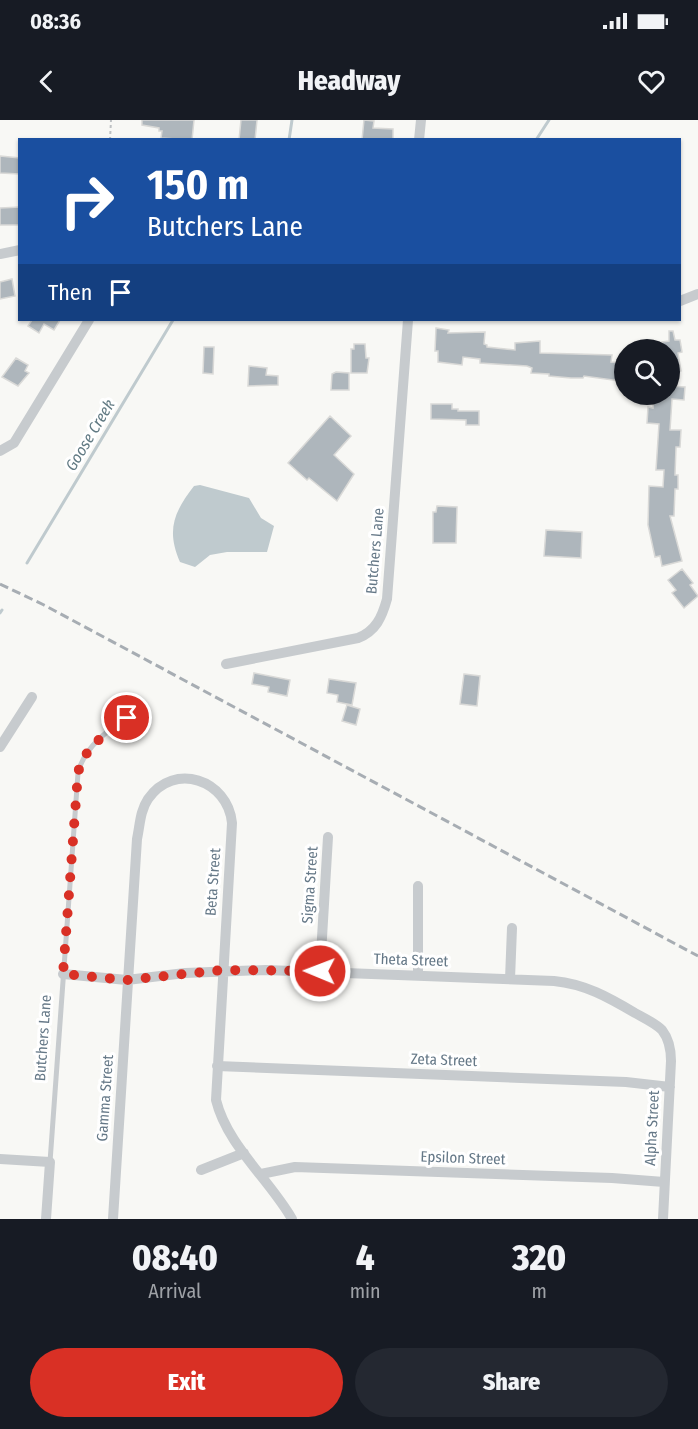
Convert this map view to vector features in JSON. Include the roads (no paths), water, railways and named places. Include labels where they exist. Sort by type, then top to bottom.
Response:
[{"type":"street","points":[[420,138],[421,120]]},
{"type":"street","points":[[0,254],[18,250]]},
{"type":"street","points":[[681,301],[697,298]]},
{"type":"street","points":[[0,451],[14,443],[88,321]]},
{"type":"street","name":"Butchers Lane","points":[[226,664],[358,638],[372,630],[382,616],[387,599],[408,321]]},
{"type":"street","points":[[0,747],[32,697]]},
{"type":"street","name":"Beta Street","points":[[127,980],[137,839],[142,811],[157,789],[178,778],[190,778],[212,786],[222,795],[232,814],[216,1088],[219,1111],[244,1153],[292,1219]]},
{"type":"street","name":"Sigma Street","points":[[320,971],[328,837]]},
{"type":"street","points":[[418,886],[418,975]]},
{"type":"street","points":[[510,979],[512,928]]},
{"type":"street","name":"Theta Street","points":[[63,974],[127,980],[223,970],[320,971],[570,982],[586,987],[652,1022],[662,1030],[667,1040]]},
{"type":"street","name":"Gamma Street","points":[[112,1219],[127,980]]},
{"type":"street","name":"Alpha Street","points":[[663,1219],[671,1053],[667,1040]]},
{"type":"street","name":"Zeta Street","points":[[217,1066],[626,1082],[670,1087]]},
{"type":"street","points":[[201,1170],[244,1153]]},
{"type":"street","points":[[0,1159],[50,1162]]},
{"type":"street","name":"Butchers Lane","points":[[46,1219],[50,1162]]},
{"type":"street","name":"Epsilon Street","points":[[261,1174],[295,1167],[612,1178],[664,1182]]},
{"type":"lane","name":"Butchers Lane","points":[[50,1162],[78,773],[81,760],[100,738],[140,708]]},
{"type":"waterway","name":"Goose Creek","points":[[289,138],[292,120]]},
{"type":"waterway","points":[[537,138],[549,120]]},
{"type":"waterway","name":"Goose Creek","points":[[27,563],[172,321]]},
{"type":"railway","points":[[0,584],[44,605],[698,956]]}]
